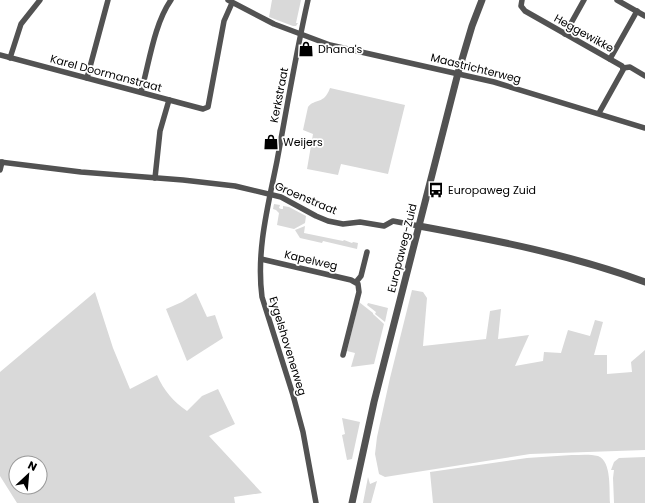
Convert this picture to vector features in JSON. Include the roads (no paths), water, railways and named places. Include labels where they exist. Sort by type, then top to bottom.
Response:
[{"type":"street","points":[[10,58],[21,24],[40,0]]},
{"type":"street","points":[[87,78],[108,0]]},
{"type":"street","points":[[141,92],[158,28],[171,0]]},
{"type":"street","name":"Kerkstraat","points":[[271,194],[308,0]]},
{"type":"street","name":"Europaweg-Zuid","points":[[352,503],[374,402],[458,73],[472,26],[482,0]]},
{"type":"street","name":"Heggewikke","points":[[522,0],[521,6],[525,11],[610,59],[623,68],[630,67],[645,76]]},
{"type":"street","points":[[565,34],[584,0]]},
{"type":"street","points":[[618,0],[645,16]]},
{"type":"street","name":"Karel Doormanstraat","points":[[0,55],[203,109],[208,107],[224,21],[230,1]]},
{"type":"street","name":"Maastrichterweg","points":[[230,1],[274,24],[340,48],[494,82],[645,128]]},
{"type":"street","points":[[610,59],[637,11]]},
{"type":"street","points":[[599,114],[623,68]]},
{"type":"street","points":[[155,178],[160,131],[169,100]]},
{"type":"street","points":[[0,170],[1,162]]},
{"type":"street","name":"Groenstraat","points":[[1,162],[81,172],[222,184],[281,197],[328,221],[342,224],[360,222],[384,226],[393,221],[419,226],[580,261],[619,272],[645,282]]},
{"type":"street","name":"Eygelshovenerweg","points":[[271,194],[263,238],[261,259],[260,282],[262,296],[303,432],[316,503]]},
{"type":"street","points":[[343,355],[359,292],[359,286],[356,282],[361,276],[367,252]]},
{"type":"street","name":"Kapelweg","points":[[261,259],[356,282]]},
{"type":"place","name":"Dhana's","points":[[306,49]]},
{"type":"place","name":"Weijers","points":[[271,142]]},
{"type":"place","name":"Europaweg Zuid","points":[[436,190]]}]
